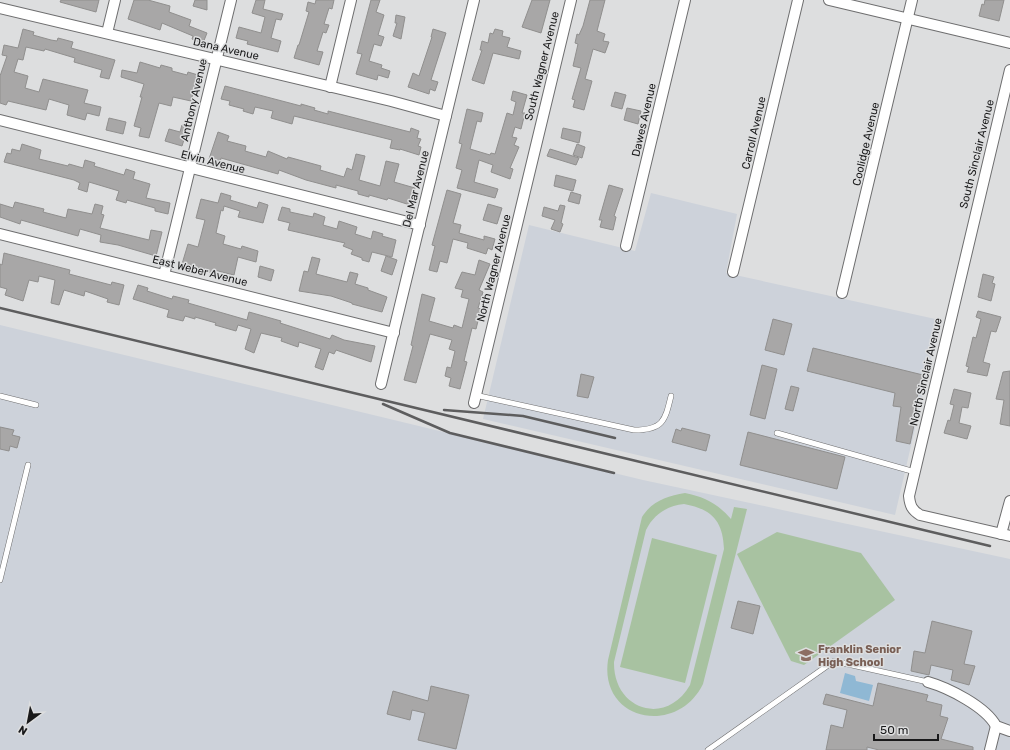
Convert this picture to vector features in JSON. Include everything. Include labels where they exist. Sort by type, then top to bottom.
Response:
[{"type":"street","points":[[107,33],[115,0]]},
{"type":"street","name":"Anthony Avenue","points":[[164,275],[231,0]]},
{"type":"street","points":[[330,87],[351,0]]},
{"type":"street","name":"Del Mar Avenue","points":[[381,384],[474,0]]},
{"type":"street","name":"South Wagner Avenue","points":[[537,138],[571,0]]},
{"type":"street","name":"Dawes Avenue","points":[[626,246],[685,0]]},
{"type":"street","name":"Carroll Avenue","points":[[733,272],[798,0]]},
{"type":"street","points":[[829,0],[1010,43]]},
{"type":"street","name":"Coolidge Avenue","points":[[842,293],[912,0]]},
{"type":"street","name":"Dana Avenue","points":[[0,8],[446,116]]},
{"type":"street","name":"South Sinclair Avenue","points":[[968,243],[1010,70]]},
{"type":"street","name":"Elvin Avenue","points":[[0,120],[420,225]]},
{"type":"street","name":"North Wagner Avenue","points":[[474,399],[537,138]]},
{"type":"street","name":"East Weber Avenue","points":[[0,234],[394,333]]},
{"type":"street","name":"North Sinclair Avenue","points":[[968,243],[909,496],[911,507],[920,515],[1006,535]]},
{"type":"street","points":[[1006,535],[1010,501]]},
{"type":"street","points":[[928,682],[940,685],[984,711],[992,718],[996,726],[990,750]]},
{"type":"street","points":[[996,726],[1010,731]]},
{"type":"lane","points":[[0,396],[36,405]]},
{"type":"lane","points":[[474,399],[634,430],[649,430],[661,425],[667,414],[672,396]]},
{"type":"lane","points":[[777,433],[915,472]]},
{"type":"lane","points":[[0,580],[28,465]]},
{"type":"lane","points":[[708,750],[834,661],[928,682]]},
{"type":"shaded area","points":[[651,193],[737,214],[726,273],[940,320],[895,515],[483,419],[529,225],[635,251]]},
{"type":"shaded area","points":[[0,325],[643,480],[1010,559],[1010,750],[0,750]]},
{"type":"green space","points":[[685,493],[705,499],[716,505],[731,519],[734,507],[747,509],[703,684],[691,701],[676,711],[659,716],[642,715],[627,708],[615,697],[608,681],[608,660],[642,517],[655,503],[678,494]],"holes":[[[684,504],[694,506],[709,513],[714,518],[721,531],[724,549],[690,685],[680,698],[668,706],[655,709],[643,707],[631,701],[622,692],[616,678],[614,662],[646,530],[653,519],[667,509]]]},
{"type":"green space","points":[[777,532],[861,553],[895,600],[804,665],[791,661],[737,554]]},
{"type":"green space","points":[[652,538],[717,555],[685,683],[620,667]]},
{"type":"water","points":[[845,673],[855,676],[856,681],[873,685],[869,701],[840,693]]},
{"type":"building","points":[[61,0],[99,0],[96,12],[60,2]]},
{"type":"building","points":[[134,0],[148,0],[170,6],[169,12],[191,20],[189,26],[207,33],[203,43],[192,39],[193,36],[162,23],[160,30],[128,19]]},
{"type":"building","points":[[195,0],[207,0],[207,10],[193,6]]},
{"type":"building","points":[[256,0],[265,0],[263,9],[283,14],[281,20],[276,19],[271,38],[281,41],[278,52],[247,44],[248,41],[236,38],[239,27],[261,33],[265,17],[252,13]]},
{"type":"building","points":[[316,0],[334,0],[332,9],[329,8],[324,24],[329,25],[326,33],[323,32],[317,51],[323,52],[319,65],[294,58],[309,12],[306,11],[308,2],[315,4]]},
{"type":"building","points":[[371,0],[380,0],[376,12],[384,15],[378,35],[384,37],[381,46],[374,44],[369,61],[382,65],[381,68],[390,71],[388,78],[378,75],[377,80],[356,74],[362,54],[357,53]]},
{"type":"building","points":[[532,0],[550,0],[541,33],[522,27]]},
{"type":"building","points":[[590,0],[605,0],[597,31],[605,34],[603,41],[609,42],[605,53],[593,49],[585,79],[592,81],[584,110],[573,107],[575,100],[572,99],[581,68],[573,66],[578,44],[575,43],[577,34],[579,35],[583,26]]},
{"type":"building","points":[[985,0],[1004,0],[999,21],[979,16],[982,4],[984,5]]},
{"type":"building","points":[[396,15],[405,17],[401,39],[393,36],[397,23],[395,23]]},
{"type":"building","points":[[23,29],[34,32],[33,35],[51,40],[57,41],[58,38],[73,42],[71,48],[115,60],[109,79],[100,77],[102,70],[74,62],[75,58],[45,49],[44,51],[26,47],[23,60],[18,59],[14,72],[28,76],[25,88],[39,92],[43,79],[88,90],[84,103],[101,107],[99,116],[87,113],[85,120],[67,115],[69,105],[49,99],[46,110],[8,101],[6,105],[0,103],[0,76],[7,56],[2,55],[4,45],[18,48]]},
{"type":"building","points":[[433,29],[446,33],[431,80],[438,82],[435,91],[430,89],[429,94],[408,87],[413,73],[419,76],[432,37]]},
{"type":"building","points":[[495,29],[503,31],[502,36],[510,38],[507,47],[521,51],[519,59],[493,53],[484,84],[472,80],[482,50],[480,50],[482,41],[488,43],[490,33],[493,34]]},
{"type":"building","points":[[140,62],[160,68],[161,65],[172,68],[172,71],[187,75],[188,72],[198,75],[191,101],[173,97],[171,106],[159,103],[149,138],[139,136],[141,128],[134,126],[144,84],[121,77],[122,70],[137,73]]},
{"type":"building","points":[[225,86],[301,106],[301,104],[328,114],[328,111],[410,132],[411,128],[419,131],[417,138],[421,139],[418,146],[421,147],[419,155],[400,149],[390,148],[392,140],[376,136],[294,116],[292,124],[271,118],[273,111],[255,107],[253,114],[243,111],[244,109],[229,105],[230,101],[221,99]]},
{"type":"building","points":[[513,91],[527,95],[522,113],[525,113],[521,129],[515,127],[512,137],[517,138],[514,145],[519,147],[510,168],[513,169],[510,179],[491,172],[493,165],[479,160],[474,182],[498,189],[495,198],[457,188],[462,170],[456,168],[462,144],[459,143],[467,109],[483,113],[481,122],[477,121],[470,149],[490,155],[491,153],[495,154],[507,113],[513,115],[516,102],[511,100]]},
{"type":"building","points":[[615,92],[626,95],[622,109],[611,106]]},
{"type":"building","points":[[627,108],[641,111],[638,124],[624,120]]},
{"type":"building","points":[[109,118],[126,122],[123,134],[106,130]]},
{"type":"building","points":[[182,125],[188,127],[182,146],[165,141],[169,129],[180,132]]},
{"type":"building","points":[[563,128],[581,132],[579,143],[561,138]]},
{"type":"building","points":[[218,132],[229,136],[227,141],[246,146],[245,151],[266,157],[268,151],[287,159],[288,157],[321,166],[320,170],[344,177],[347,168],[352,170],[356,154],[365,156],[359,180],[380,186],[386,161],[399,164],[394,182],[415,188],[410,205],[388,198],[387,200],[369,195],[369,197],[358,194],[358,191],[336,185],[336,188],[306,180],[279,170],[278,174],[221,158],[220,163],[209,159]]},
{"type":"building","points":[[22,144],[41,150],[39,159],[83,168],[85,160],[95,163],[94,166],[124,175],[126,169],[135,172],[133,179],[150,184],[146,198],[170,203],[168,214],[155,211],[155,208],[127,200],[126,203],[116,200],[119,191],[89,182],[87,192],[78,189],[80,183],[74,180],[4,162],[7,153],[11,154],[12,149],[20,151]]},
{"type":"building","points":[[577,144],[585,147],[582,158],[573,155]]},
{"type":"building","points":[[550,149],[579,158],[576,165],[547,156]]},
{"type":"building","points":[[556,175],[576,180],[573,191],[554,186]]},
{"type":"building","points":[[609,185],[623,189],[614,216],[616,217],[613,230],[600,227],[602,220],[599,220]]},
{"type":"building","points":[[447,190],[461,194],[453,223],[461,225],[459,233],[484,240],[484,236],[495,239],[492,250],[488,248],[486,254],[467,248],[468,243],[453,239],[447,263],[440,261],[437,272],[429,270],[435,246],[432,245]]},
{"type":"building","points":[[571,192],[581,195],[579,204],[568,201]]},
{"type":"building","points":[[221,193],[231,196],[230,200],[257,208],[259,202],[268,205],[263,223],[238,217],[240,211],[224,206],[223,211],[221,210],[216,233],[225,236],[223,244],[241,249],[242,246],[258,251],[256,262],[238,257],[234,275],[214,270],[213,273],[182,264],[188,244],[198,247],[205,220],[196,218],[201,199],[218,203]]},
{"type":"building","points":[[15,202],[44,209],[43,212],[66,218],[68,209],[92,214],[95,204],[103,206],[101,214],[104,215],[100,228],[149,240],[151,230],[162,232],[156,256],[118,245],[100,242],[101,235],[80,229],[78,236],[21,220],[20,224],[0,217],[0,204],[13,208]]},
{"type":"building","points":[[488,204],[502,208],[497,224],[483,220]]},
{"type":"building","points":[[560,205],[565,206],[561,223],[563,224],[560,232],[551,229],[555,220],[542,216],[544,207],[558,211]]},
{"type":"building","points":[[282,207],[290,209],[290,212],[313,217],[314,213],[325,217],[323,225],[337,229],[339,221],[357,227],[355,234],[371,239],[373,231],[383,234],[382,236],[396,240],[392,257],[372,252],[369,262],[351,254],[353,250],[343,246],[345,243],[288,230],[290,223],[278,220]]},
{"type":"building","points":[[4,253],[70,270],[69,274],[111,285],[112,282],[124,285],[119,305],[107,302],[108,299],[85,291],[84,296],[64,290],[59,305],[51,303],[55,280],[39,276],[38,282],[29,280],[23,301],[5,295],[7,289],[0,287],[0,264],[2,265]]},
{"type":"building","points":[[386,256],[397,260],[392,275],[381,271]]},
{"type":"building","points":[[312,257],[320,259],[316,274],[347,282],[350,272],[358,274],[355,284],[387,297],[382,312],[352,304],[331,296],[299,291],[304,271],[308,272]]},
{"type":"building","points":[[479,260],[490,264],[479,290],[483,292],[478,308],[481,309],[476,329],[472,328],[464,361],[467,362],[460,389],[449,386],[451,378],[445,376],[447,367],[451,368],[455,351],[449,349],[452,340],[430,334],[416,383],[404,380],[413,346],[411,345],[422,294],[435,298],[429,321],[453,328],[454,325],[462,328],[469,299],[461,297],[463,290],[455,288],[462,272],[475,275]]},
{"type":"building","points":[[260,266],[274,270],[271,281],[258,277]]},
{"type":"building","points":[[983,274],[994,277],[992,283],[995,284],[991,301],[978,297]]},
{"type":"building","points":[[138,285],[148,288],[147,291],[172,299],[173,296],[189,300],[188,303],[247,320],[249,312],[281,321],[280,323],[330,339],[332,335],[344,340],[375,346],[371,362],[336,350],[334,354],[329,352],[323,370],[315,367],[321,349],[299,342],[298,347],[281,341],[282,338],[261,333],[254,353],[245,349],[251,329],[238,325],[236,331],[195,317],[195,319],[185,316],[183,321],[167,317],[169,310],[133,299]]},
{"type":"building","points":[[978,311],[1001,317],[996,332],[991,331],[983,362],[990,364],[987,376],[967,372],[969,367],[966,366],[973,337],[976,338],[981,319],[976,317]]},
{"type":"building","points":[[773,319],[792,324],[784,355],[765,350]]},
{"type":"building","points":[[813,348],[923,375],[915,405],[918,406],[910,444],[896,441],[901,407],[893,406],[895,393],[807,371]]},
{"type":"building","points":[[762,365],[777,369],[765,419],[750,415]]},
{"type":"building","points":[[1010,371],[1010,426],[1000,424],[1004,400],[996,399],[1003,372]]},
{"type":"building","points":[[581,374],[594,377],[588,398],[577,396]]},
{"type":"building","points":[[791,386],[799,388],[793,411],[785,409]]},
{"type":"building","points":[[954,389],[971,393],[968,408],[962,407],[959,423],[971,426],[967,439],[944,433],[948,420],[950,421],[954,405],[950,404]]},
{"type":"building","points":[[0,427],[14,430],[12,435],[20,437],[17,448],[10,446],[9,451],[0,449]]},
{"type":"building","points":[[682,428],[710,435],[706,451],[672,442],[676,429],[681,431]]},
{"type":"building","points":[[748,432],[845,457],[837,489],[740,465]]},
{"type":"building","points":[[738,601],[760,606],[753,634],[731,628]]},
{"type":"building","points":[[932,621],[972,631],[964,664],[975,666],[969,685],[951,680],[953,670],[931,665],[929,675],[911,671],[914,651],[925,653]]},
{"type":"building","points":[[878,683],[928,695],[926,701],[942,705],[940,716],[948,718],[941,739],[973,747],[973,750],[879,750],[867,747],[867,750],[826,750],[831,725],[843,728],[847,710],[823,704],[826,694],[873,706]]},
{"type":"building","points":[[431,686],[469,695],[456,749],[418,740],[425,713],[412,710],[410,720],[387,714],[393,691],[428,701]]},
{"type":"railway","points":[[0,308],[990,546]]},
{"type":"railway","points":[[383,404],[450,433],[614,473]]},
{"type":"railway","points":[[444,410],[523,416],[615,438]]},
{"type":"place","name":"Franklin Senior High School","points":[[806,655]]}]
